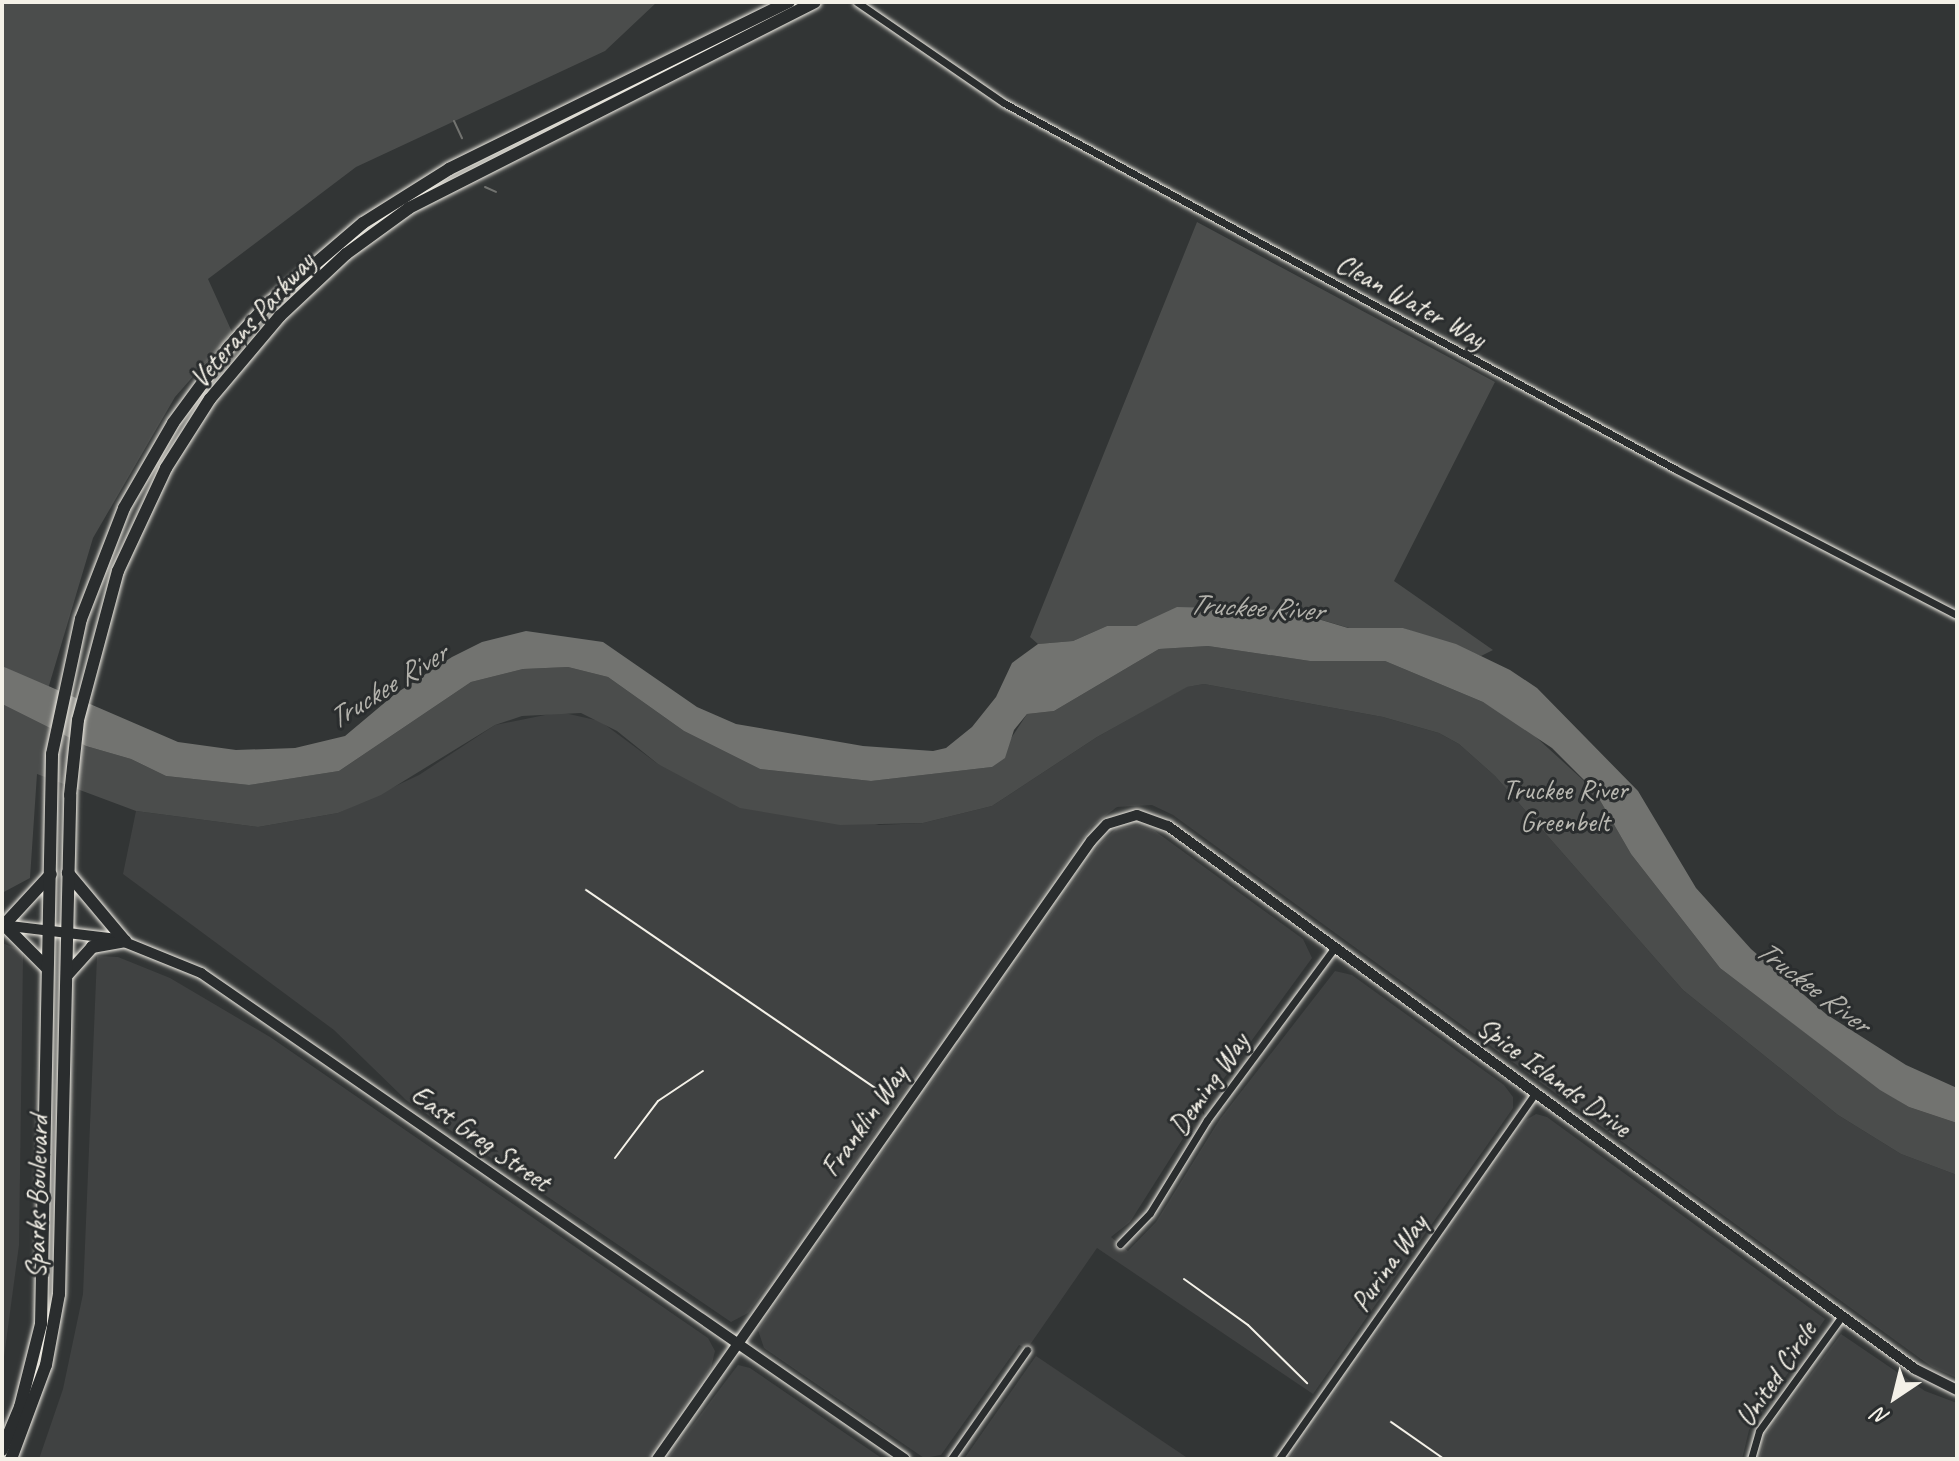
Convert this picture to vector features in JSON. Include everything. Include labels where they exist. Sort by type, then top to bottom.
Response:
[{"type":"main road","name":"Veterans Parkway","points":[[49,929],[50,819],[58,718],[99,562],[173,423],[267,305],[363,223],[426,182],[789,2]]},
{"type":"main road","name":"Veterans Parkway","points":[[67,929],[69,821],[81,706],[118,571],[187,432],[280,316],[346,254],[409,208],[812,3]]},
{"type":"main road","points":[[68,873],[125,941]]},
{"type":"main road","points":[[47,968],[3,925],[51,874]]},
{"type":"main road","name":"Sparks Boulevard","points":[[2,1450],[20,1407],[41,1324],[49,929]]},
{"type":"main road","name":"Sparks Boulevard","points":[[11,1459],[46,1365],[57,1310],[67,929]]},
{"type":"main road","points":[[66,981],[84,952],[106,942],[125,941]]},
{"type":"street","name":"Clean Water Way","points":[[857,2],[1004,103],[1663,463],[1957,615]]},
{"type":"street","name":"Spice Islands Drive","points":[[1119,818],[1148,816],[1168,826],[1927,1378],[1957,1390]]},
{"type":"street","name":"Franklin Way","points":[[657,1459],[1091,841],[1119,818]]},
{"type":"street","name":"East Greg Street","points":[[3,925],[67,929],[125,941],[178,961],[216,983],[905,1459]]},
{"type":"street","name":"Deming Way","points":[[1120,1244],[1150,1213],[1212,1113],[1335,947]]},
{"type":"street","name":"Purina Way","points":[[1279,1459],[1535,1093]]},
{"type":"street","name":"United Circle","points":[[1751,1459],[1759,1431],[1842,1316]]},
{"type":"street","points":[[951,1459],[1027,1350]]},
{"type":"shaded area","points":[[1177,607],[1288,610],[1348,628],[1403,628],[1456,644],[1510,670],[1537,688],[1638,791],[1696,888],[1751,949],[1826,1014],[1906,1065],[1957,1088],[1957,1123],[1909,1107],[1880,1090],[1720,968],[1631,854],[1594,790],[1552,748],[1483,702],[1385,661],[1310,661],[1208,646],[1159,649],[1054,711],[1027,714],[1014,730],[1005,758],[992,767],[871,781],[760,769],[684,731],[608,677],[568,667],[523,669],[471,682],[339,771],[249,785],[166,776],[131,759],[86,746],[2,704],[2,666],[178,742],[236,750],[295,748],[345,736],[395,694],[452,657],[482,642],[526,631],[603,642],[697,707],[736,724],[863,746],[933,751],[946,748],[972,727],[996,697],[1012,663],[1038,644],[1073,641],[1107,626],[1136,626]]},
{"type":"shaded area","points":[[1204,684],[1383,717],[1439,733],[1459,744],[1495,776],[1683,990],[1838,1115],[1901,1154],[1957,1175],[1957,1378],[1932,1367],[1173,815],[1152,805],[1117,807],[1092,826],[748,1313],[731,1322],[406,1100],[334,1030],[123,874],[136,811],[258,827],[338,813],[419,775],[495,725],[560,712],[600,721],[658,764],[879,825],[923,823],[992,806],[1097,737],[1186,687]]},
{"type":"shaded area","points":[[1137,825],[1155,831],[1303,939],[1312,958],[1203,1107],[1130,1222],[1111,1237],[1128,1251],[1156,1222],[1220,1119],[1335,971],[1352,975],[1504,1085],[1513,1097],[1513,1108],[1313,1394],[1097,1248],[1027,1349],[1019,1345],[941,1455],[924,1458],[764,1348],[758,1330],[1100,844],[1116,829]]},
{"type":"shaded area","points":[[2,943],[23,951],[23,958],[19,1245],[2,1372]]},
{"type":"shaded area","points":[[97,956],[118,957],[170,978],[270,1037],[708,1338],[715,1351],[711,1368],[648,1459],[39,1459],[63,1389],[83,1294]]},
{"type":"shaded area","points":[[1536,1114],[1547,1117],[1825,1319],[1749,1430],[1742,1459],[1289,1459],[1526,1120]]},
{"type":"shaded area","points":[[1841,1334],[1925,1391],[1957,1403],[1957,1459],[1759,1459],[1767,1433]]},
{"type":"shaded area","points":[[1036,1356],[1189,1459],[964,1459]]},
{"type":"shaded area","points":[[738,1365],[750,1368],[883,1459],[667,1459]]},
{"type":"green space","points":[[2,2],[657,2],[605,51],[356,167],[208,279],[232,332],[175,397],[93,538],[48,689],[2,666]]},
{"type":"green space","points":[[1197,222],[1495,382],[1394,581],[1493,650],[1481,656],[1403,628],[1349,628],[1288,610],[1190,608],[1136,626],[1107,626],[1073,641],[1038,644],[1030,637]]},
{"type":"green space","name":"Truckee River Greenbelt","points":[[1208,646],[1310,661],[1385,661],[1483,702],[1525,727],[1594,790],[1631,854],[1720,968],[1880,1089],[1909,1107],[1957,1123],[1957,1175],[1901,1154],[1838,1115],[1683,990],[1495,776],[1459,744],[1439,733],[1383,717],[1204,684],[1187,687],[1097,737],[992,806],[923,823],[840,825],[740,808],[658,764],[617,731],[581,713],[522,716],[495,725],[381,795],[338,813],[258,827],[136,811],[37,774],[30,878],[2,893],[2,704],[86,746],[131,759],[166,776],[249,785],[339,771],[471,682],[523,669],[568,667],[608,677],[684,731],[760,769],[871,781],[992,767],[1027,714],[1054,711],[1159,649]]},
{"type":"waterway","points":[[454,121],[462,138]]},
{"type":"waterway","points":[[485,187],[496,192]]},
{"type":"railway","points":[[586,890],[888,1097]]},
{"type":"railway","points":[[615,1158],[658,1101],[703,1071]]},
{"type":"railway","points":[[1184,1279],[1248,1325],[1307,1383]]},
{"type":"railway","points":[[1391,1422],[1444,1459]]},
{"type":"water label","name":"Truckee River","points":[[1256,607]]},
{"type":"water label","name":"Truckee River","points":[[387,686]]},
{"type":"water label","name":"Truckee River","points":[[1813,986]]}]
